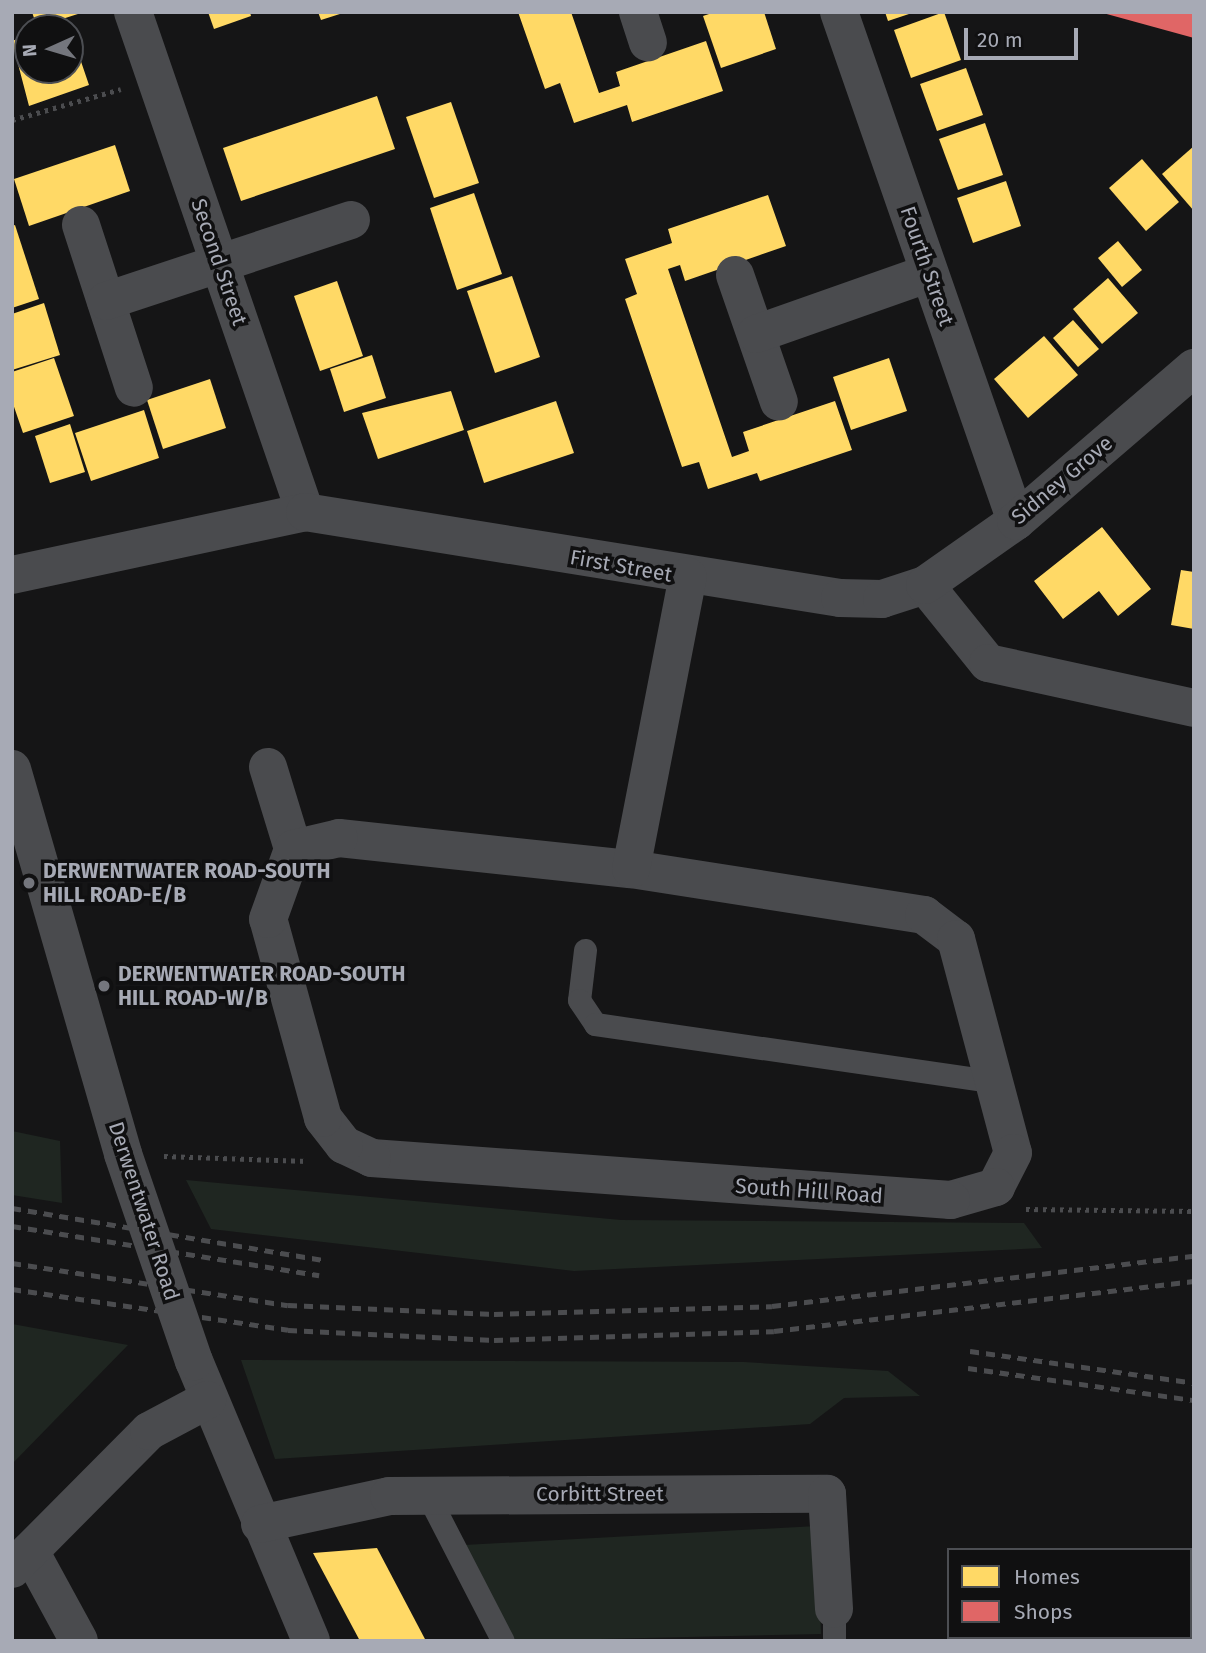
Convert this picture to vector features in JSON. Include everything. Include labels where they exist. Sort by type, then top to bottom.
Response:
[{"type":"street","name":"Second Street","points":[[133,12],[305,512]]},
{"type":"street","name":"Fourth Street","points":[[839,12],[1016,521]]},
{"type":"street","points":[[106,301],[351,220]]},
{"type":"street","points":[[81,225],[134,388]]},
{"type":"street","points":[[756,334],[929,273]]},
{"type":"street","points":[[735,275],[779,402]]},
{"type":"street","name":"Sidney Grove","points":[[925,585],[1016,521],[1194,369]]},
{"type":"street","name":"First Street","points":[[12,575],[305,512],[688,577],[850,598],[882,599],[925,585]]},
{"type":"street","points":[[632,869],[688,577]]},
{"type":"street","points":[[925,585],[988,663],[1194,708]]},
{"type":"street","points":[[268,768],[293,849],[268,919],[323,1118],[344,1145]]},
{"type":"street","name":"Derwentwater Road","points":[[12,769],[123,1154],[207,1400],[311,1641]]},
{"type":"street","points":[[293,849],[339,838],[632,869],[925,915],[956,939],[1013,1153],[996,1187]]},
{"type":"street","name":"South Hill Road","points":[[344,1145],[372,1158],[937,1199],[996,1187]]},
{"type":"street","points":[[79,1641],[21,1560],[149,1431],[207,1400]]},
{"type":"street","name":"Corbitt Street","points":[[260,1524],[389,1496],[827,1494],[834,1625]]},
{"type":"lane","points":[[585,950],[579,1000],[595,1024],[993,1081]]},
{"type":"lane","points":[[427,1494],[503,1641]]},
{"type":"path","points":[[12,120],[156,80]]},
{"type":"path","points":[[123,1154],[302,1164],[344,1145]]},
{"type":"path","points":[[996,1187],[1009,1209],[1194,1211]]},
{"type":"shaded area","points":[[12,1131],[60,1141],[62,1203],[12,1195]]},
{"type":"shaded area","points":[[186,1180],[621,1220],[1024,1223],[1042,1248],[574,1271],[211,1229]]},
{"type":"shaded area","points":[[12,1324],[128,1345],[12,1464]]},
{"type":"shaded area","points":[[241,1360],[744,1362],[888,1371],[920,1396],[844,1398],[810,1424],[275,1459]]},
{"type":"shaded area","points":[[817,1526],[821,1634],[514,1641],[464,1545]]},
{"type":"building: Homes","points":[[32,12],[81,12],[78,14]]},
{"type":"building: Homes","points":[[208,12],[250,12],[251,16],[214,29]]},
{"type":"building: Homes","points":[[318,12],[343,12],[343,13],[321,20]]},
{"type":"building: Homes","points":[[518,12],[571,12],[599,93],[620,86],[616,72],[706,41],[723,91],[632,122],[627,105],[574,123],[560,83],[545,89]]},
{"type":"building: Homes","points":[[715,12],[764,12],[776,49],[721,68],[703,16]]},
{"type":"building: Homes","points":[[885,12],[912,12],[912,13],[888,21]]},
{"type":"building: Homes","points":[[944,12],[961,60],[911,78],[894,30]]},
{"type":"building: Homes","points":[[966,68],[983,115],[937,131],[920,84]]},
{"type":"building: Homes","points":[[84,70],[89,85],[29,106],[23,84],[84,84]]},
{"type":"building: Homes","points":[[377,96],[395,149],[241,201],[223,148]]},
{"type":"building: Homes","points":[[451,102],[479,183],[434,198],[406,117]]},
{"type":"building: Homes","points":[[985,123],[1003,175],[958,190],[939,139]]},
{"type":"building: Homes","points":[[115,145],[130,191],[29,226],[14,179]]},
{"type":"building: Homes","points":[[1194,146],[1194,211],[1162,174]]},
{"type":"building: Homes","points":[[1142,159],[1179,202],[1146,231],[1109,188]]},
{"type":"building: Homes","points":[[1006,181],[1021,226],[973,243],[957,198]]},
{"type":"building: Homes","points":[[474,193],[502,274],[457,290],[430,208]]},
{"type":"building: Homes","points":[[768,195],[786,246],[685,281],[680,265],[668,269],[732,457],[749,451],[743,432],[835,401],[852,450],[760,481],[757,473],[708,489],[699,462],[682,467],[625,299],[637,294],[625,259],[672,243],[668,229]]},
{"type":"building: Homes","points":[[15,225],[39,299],[12,308],[12,226]]},
{"type":"building: Homes","points":[[1118,241],[1142,270],[1122,287],[1098,258]]},
{"type":"building: Homes","points":[[512,276],[540,357],[495,373],[467,291]]},
{"type":"building: Homes","points":[[1108,278],[1138,313],[1102,344],[1073,309]]},
{"type":"building: Homes","points":[[337,281],[363,356],[320,371],[294,296]]},
{"type":"building: Homes","points":[[44,303],[60,355],[12,370],[12,314]]},
{"type":"building: Homes","points":[[1073,320],[1099,349],[1078,367],[1053,338]]},
{"type":"building: Homes","points":[[1044,336],[1078,375],[1028,418],[994,379]]},
{"type":"building: Homes","points":[[372,355],[386,398],[344,412],[330,369]]},
{"type":"building: Homes","points":[[54,358],[74,416],[23,433],[12,401],[12,372]]},
{"type":"building: Homes","points":[[889,358],[907,411],[851,430],[833,377]]},
{"type":"building: Homes","points":[[210,379],[226,428],[163,449],[147,400]]},
{"type":"building: Homes","points":[[451,391],[464,430],[378,459],[362,413]]},
{"type":"building: Homes","points":[[556,401],[574,453],[484,483],[467,431]]},
{"type":"building: Homes","points":[[144,410],[159,458],[91,481],[75,433]]},
{"type":"building: Homes","points":[[70,424],[85,472],[50,483],[35,436]]},
{"type":"building: Homes","points":[[1102,527],[1151,589],[1118,616],[1099,591],[1063,619],[1034,581]]},
{"type":"building: Homes","points":[[1181,570],[1194,572],[1194,629],[1171,625]]},
{"type":"building: Homes","points":[[377,1548],[426,1641],[360,1641],[313,1553]]},
{"type":"building: Shops","points":[[1103,12],[1194,12],[1194,38],[1103,13]]},
{"type":"railway","points":[[12,1208],[322,1260]]},
{"type":"railway","points":[[12,1226],[319,1275]]},
{"type":"railway","points":[[12,1263],[288,1305],[494,1314],[772,1306],[1194,1256]]},
{"type":"railway","points":[[12,1289],[288,1330],[494,1340],[774,1331],[1194,1281]]},
{"type":"railway","points":[[970,1351],[1194,1383]]},
{"type":"railway","points":[[968,1368],[1194,1400]]},
{"type":"place","name":"DERWENTWATER ROAD-SOUTH HILL ROAD-E/B","points":[[29,883]]},
{"type":"place","name":"DERWENTWATER ROAD-SOUTH HILL ROAD-W/B","points":[[104,986]]}]
